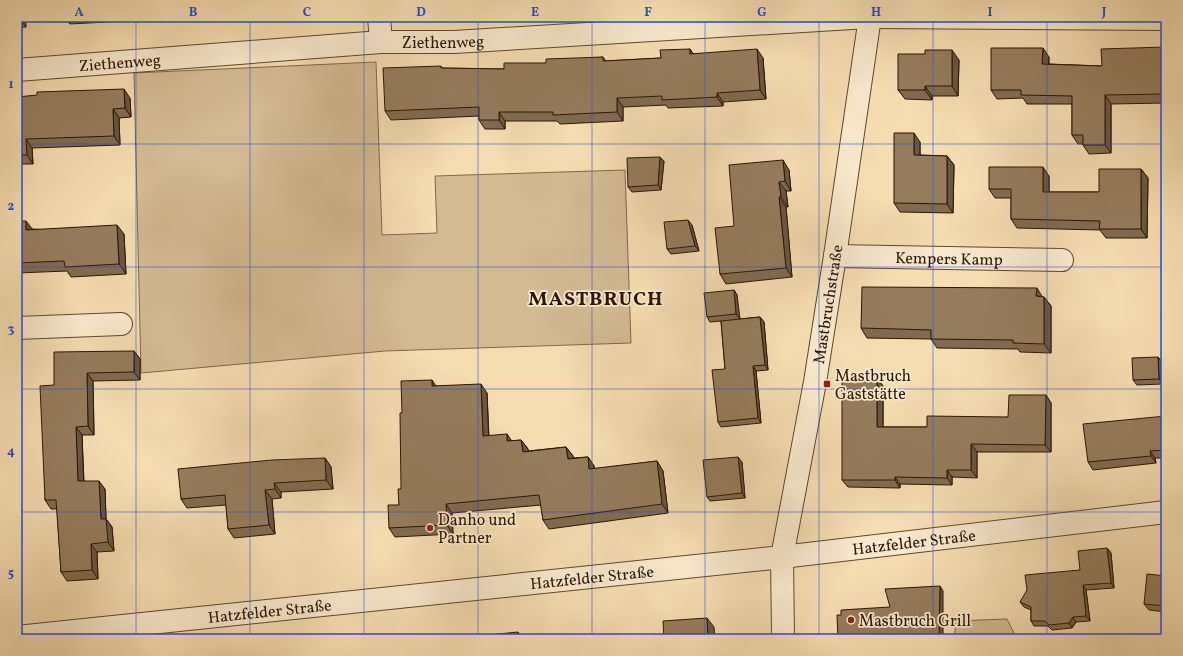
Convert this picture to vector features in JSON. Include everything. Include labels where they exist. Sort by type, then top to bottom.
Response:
[{"type":"street","points":[[379,17],[380,42]]},
{"type":"street","name":"Ziethenweg","points":[[17,70],[380,42],[454,42],[871,17],[1166,18]]},
{"type":"street","name":"Mastbruchstraße","points":[[782,639],[782,557],[815,382],[871,17]]},
{"type":"street","name":"Kempers Kamp","points":[[835,256],[1062,260]]},
{"type":"street","points":[[17,328],[121,324]]},
{"type":"street","name":"Hatzfelder Straße","points":[[17,637],[782,557],[1166,512]]},
{"type":"shaded area","points":[[376,62],[382,235],[437,233],[435,176],[625,170],[631,343],[385,351],[141,373],[134,73]]},
{"type":"shaded area","points":[[1007,619],[1017,639],[955,639],[955,621]]},
{"type":"building","points":[[66,17],[109,17],[66,20]]},
{"type":"building","points":[[1165,45],[1166,99],[1164,99],[1164,94],[1105,95],[1105,145],[1083,145],[1083,135],[1072,135],[1072,96],[1021,95],[1021,90],[991,90],[991,48],[1043,48],[1042,64],[1102,66],[1101,49],[1165,47]]},
{"type":"building","points":[[690,49],[690,54],[757,49],[760,90],[717,93],[717,97],[662,100],[662,96],[617,98],[617,112],[553,115],[553,112],[499,112],[499,120],[479,120],[479,107],[385,111],[383,68],[441,66],[441,68],[504,69],[504,63],[546,63],[546,59],[603,57],[603,61],[661,58],[660,50]]},
{"type":"building","points":[[925,50],[952,50],[952,86],[925,86],[925,90],[898,90],[898,54],[925,54]]},
{"type":"building","points":[[124,89],[125,108],[113,109],[114,136],[26,139],[27,155],[17,155],[17,97],[37,95],[37,92]]},
{"type":"building","points":[[894,133],[914,133],[914,155],[947,156],[947,204],[894,203]]},
{"type":"building","points":[[660,157],[658,185],[628,187],[627,158]]},
{"type":"building","points":[[783,160],[785,181],[779,182],[781,197],[779,197],[786,268],[720,274],[715,228],[734,226],[729,165]]},
{"type":"building","points":[[989,167],[1043,167],[1043,192],[1099,192],[1099,169],[1141,169],[1141,229],[1099,229],[1100,221],[1011,219],[1011,189],[989,189]]},
{"type":"building","points":[[688,220],[695,246],[667,249],[664,222]]},
{"type":"building","points":[[17,221],[26,221],[26,230],[117,225],[119,264],[65,267],[64,261],[17,263]]},
{"type":"building","points":[[862,287],[1037,288],[1036,296],[1044,297],[1044,344],[1013,343],[1013,340],[931,339],[931,330],[861,328]]},
{"type":"building","points":[[734,290],[736,314],[707,317],[704,293]]},
{"type":"building","points":[[760,317],[765,365],[753,366],[758,418],[718,422],[712,370],[725,369],[721,321]]},
{"type":"building","points":[[134,351],[134,372],[87,373],[88,426],[76,427],[78,481],[99,481],[101,519],[106,519],[108,542],[91,544],[92,570],[61,572],[56,500],[45,500],[40,386],[54,385],[54,352]]},
{"type":"building","points":[[1158,357],[1159,379],[1133,380],[1132,358]]},
{"type":"building","points":[[842,378],[877,378],[877,427],[927,427],[927,416],[1008,417],[1009,395],[1046,395],[1045,445],[971,444],[971,470],[947,470],[947,478],[895,477],[895,480],[842,480]]},
{"type":"building","points":[[432,380],[432,386],[481,384],[483,436],[507,434],[507,441],[521,440],[523,452],[566,447],[568,459],[588,457],[589,469],[657,461],[662,504],[543,520],[539,495],[446,504],[447,525],[389,528],[388,505],[399,505],[398,489],[401,489],[401,381]]},
{"type":"building","points":[[1166,416],[1166,450],[1150,451],[1151,456],[1088,462],[1083,424]]},
{"type":"building","points":[[738,457],[742,493],[707,497],[703,460]]},
{"type":"building","points":[[325,458],[326,480],[274,483],[275,489],[265,490],[269,525],[228,529],[225,495],[181,499],[178,469],[272,460]]},
{"type":"building","points":[[1107,548],[1111,583],[1083,585],[1086,616],[1073,617],[1069,623],[1049,625],[1045,621],[1031,621],[1031,607],[1020,602],[1027,590],[1025,575],[1080,570],[1078,551]]},
{"type":"building","points":[[1147,574],[1166,576],[1166,606],[1144,604]]},
{"type":"building","points":[[940,586],[939,639],[838,639],[837,615],[841,615],[841,610],[890,607],[885,589]]},
{"type":"building","points":[[707,618],[708,637],[720,637],[720,639],[664,639],[663,621]]},
{"type":"building","points":[[518,632],[518,639],[448,639]]},
{"type":"place","name":"Mastbruch Gaststätte","points":[[827,384]]},
{"type":"place","name":"Danho und Partner","points":[[430,528]]},
{"type":"place","name":"Mastbruch Grill","points":[[851,620]]},
{"type":"district","name":"MASTBRUCH","points":[[596,298]]}]
